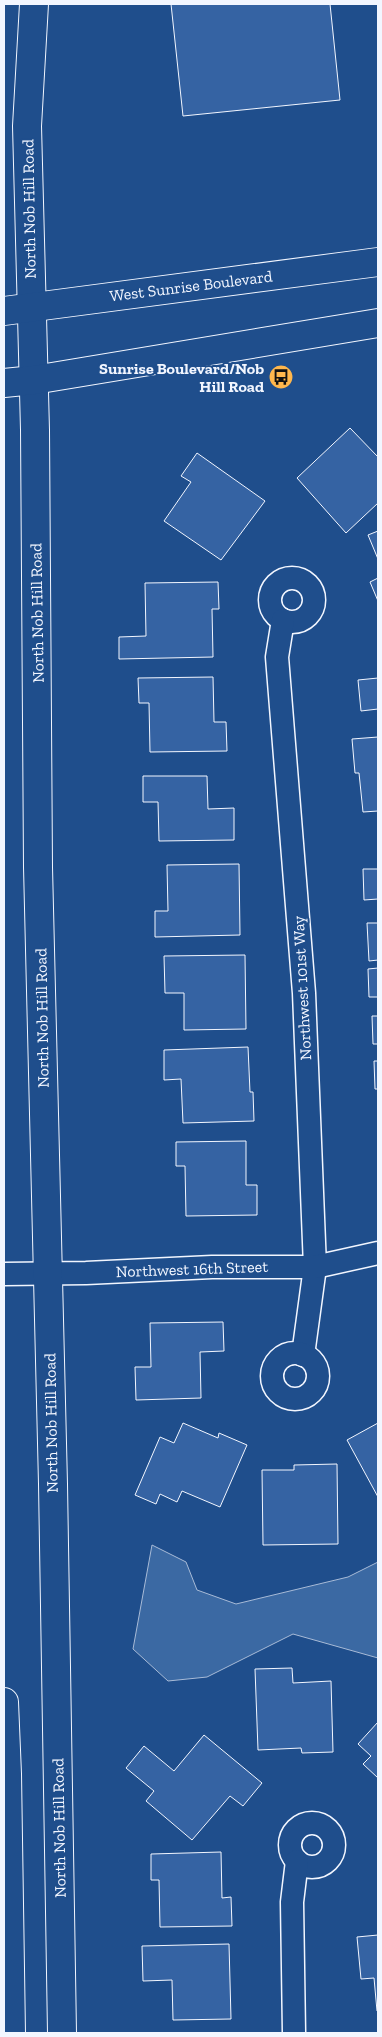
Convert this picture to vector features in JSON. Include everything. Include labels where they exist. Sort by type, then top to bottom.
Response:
[{"type":"main road","name":"North Nob Hill Road","points":[[34,4],[27,126],[34,380],[38,877],[53,1494],[62,2033]]},
{"type":"main road","name":"West Sunrise Boulevard","points":[[4,311],[378,262]]},
{"type":"main road","points":[[4,384],[378,323]]},
{"type":"main road","points":[[4,1702],[11,2033]]},
{"type":"street","name":"Northwest 101st Way","points":[[283,620],[277,657],[304,993],[315,1267],[303,1355]]},
{"type":"street","name":"Northwest 16th Street","points":[[4,1274],[212,1267],[315,1267],[378,1253]]},
{"type":"street","points":[[294,2033],[292,1902],[297,1861]]},
{"type":"water","points":[[152,1545],[186,1562],[197,1590],[236,1604],[348,1577],[378,1562],[378,1658],[293,1634],[207,1677],[168,1681],[133,1649]]},
{"type":"building","points":[[171,4],[330,4],[340,100],[183,116]]},
{"type":"building","points":[[350,428],[378,457],[378,503],[346,533],[297,478]]},
{"type":"building","points":[[197,453],[265,501],[221,560],[164,521],[191,482],[181,476]]},
{"type":"building","points":[[378,531],[378,559],[368,535]]},
{"type":"building","points":[[378,578],[378,601],[370,582]]},
{"type":"building","points":[[218,582],[219,609],[212,609],[213,657],[119,659],[119,637],[146,636],[145,583]]},
{"type":"building","points":[[213,677],[214,722],[226,722],[227,751],[150,752],[149,703],[139,703],[138,678]]},
{"type":"building","points":[[378,678],[378,709],[361,711],[358,680]]},
{"type":"building","points":[[378,737],[378,811],[363,812],[359,773],[355,773],[352,739]]},
{"type":"building","points":[[143,776],[207,776],[208,809],[234,808],[234,840],[159,841],[158,802],[143,802]]},
{"type":"building","points":[[239,864],[240,935],[155,937],[155,911],[168,911],[167,865]]},
{"type":"building","points":[[363,869],[378,869],[378,899],[364,900]]},
{"type":"building","points":[[367,923],[378,923],[378,960],[369,961]]},
{"type":"building","points":[[245,955],[246,1029],[184,1030],[184,993],[165,993],[164,956]]},
{"type":"building","points":[[378,968],[378,997],[369,997],[368,969]]},
{"type":"building","points":[[372,1016],[378,1016],[378,1044],[373,1044]]},
{"type":"building","points":[[248,1047],[250,1092],[253,1092],[254,1121],[183,1123],[181,1079],[164,1080],[164,1050]]},
{"type":"building","points":[[374,1061],[378,1061],[378,1089],[375,1089]]},
{"type":"building","points":[[246,1141],[246,1185],[257,1185],[257,1215],[186,1216],[185,1166],[176,1166],[176,1142]]},
{"type":"building","points":[[223,1322],[224,1351],[200,1352],[201,1398],[136,1400],[135,1367],[151,1367],[150,1323]]},
{"type":"building","points":[[183,1423],[218,1438],[219,1433],[247,1445],[220,1507],[182,1491],[177,1502],[160,1494],[156,1504],[135,1495],[160,1437],[174,1443]]},
{"type":"building","points":[[378,1423],[378,1497],[347,1440]]},
{"type":"building","points":[[337,1464],[338,1544],[263,1545],[262,1470],[294,1470],[294,1465]]},
{"type":"building","points":[[292,1668],[293,1683],[331,1681],[333,1752],[302,1753],[301,1748],[258,1750],[255,1669]]},
{"type":"building","points":[[378,1722],[378,1778],[363,1764],[371,1756],[358,1744]]},
{"type":"building","points":[[204,1735],[262,1783],[243,1806],[230,1796],[192,1840],[146,1801],[154,1791],[126,1768],[144,1746],[174,1771]]},
{"type":"building","points":[[221,1852],[222,1898],[231,1897],[232,1926],[160,1927],[159,1880],[151,1880],[151,1854]]},
{"type":"building","points":[[378,1935],[377,2011],[374,1978],[361,1979],[357,1937]]},
{"type":"building","points":[[229,1944],[231,2019],[173,2020],[172,1980],[143,1981],[142,1946]]},
{"type":"place","name":"Sunrise Boulevard/Nob Hill Road","points":[[281,377]]}]
